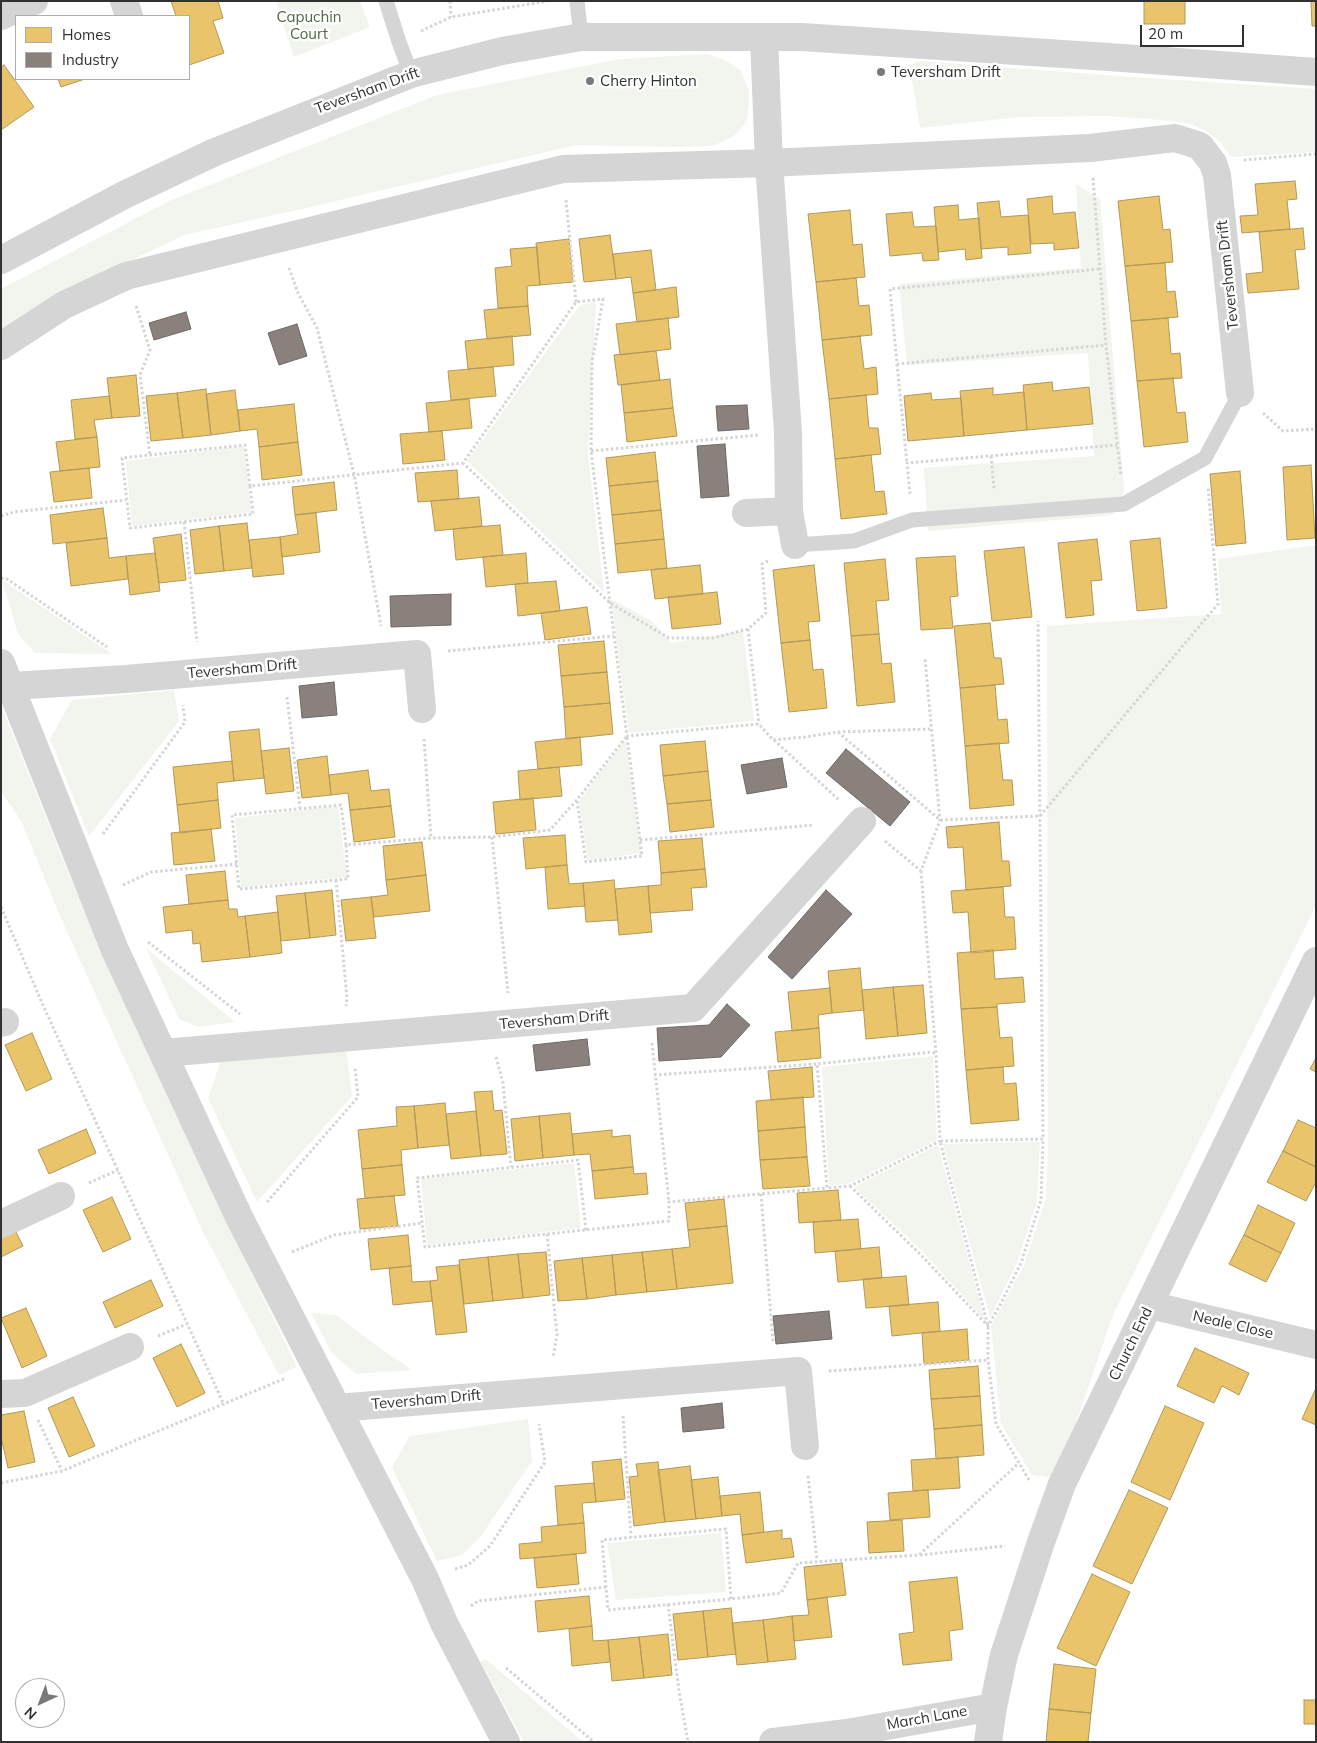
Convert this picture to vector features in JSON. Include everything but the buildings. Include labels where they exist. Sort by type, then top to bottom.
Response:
[{"type":"street","points":[[1,16],[34,1]]},
{"type":"street","points":[[124,1],[130,15]]},
{"type":"street","points":[[764,37],[769,163],[788,432],[789,511],[795,545]]},
{"type":"street","name":"Teversham Drift","points":[[1,260],[126,194],[215,152],[411,74],[502,51],[581,38],[801,37],[1316,72]]},
{"type":"street","name":"Teversham Drift","points":[[1,346],[64,305],[126,276],[563,169],[769,163],[1090,148],[1175,138],[1200,146],[1213,163],[1217,175],[1240,393]]},
{"type":"street","points":[[746,513],[789,511]]},
{"type":"street","points":[[417,654],[422,709]]},
{"type":"street","name":"Teversham Drift","points":[[417,654],[126,679],[6,674],[115,950],[261,1264],[425,1579],[444,1622],[506,1742]]},
{"type":"street","name":"Teversham Drift","points":[[163,1053],[693,1008],[862,821]]},
{"type":"street","name":"Church End","points":[[988,1742],[993,1706],[1004,1654],[1062,1484],[1316,961]]},
{"type":"street","points":[[1,1224],[61,1196]]},
{"type":"street","name":"Neale Close","points":[[1150,1305],[1316,1345]]},
{"type":"street","points":[[13,1393],[130,1347]]},
{"type":"street","points":[[787,1373],[805,1446]]},
{"type":"street","name":"Teversham Drift","points":[[337,1408],[541,1390],[787,1373]]},
{"type":"street","name":"March Lane","points":[[772,1742],[847,1733],[993,1706]]},
{"type":"lane","points":[[386,1],[411,74]]},
{"type":"lane","points":[[577,1],[581,38]]},
{"type":"lane","points":[[795,545],[854,541],[912,520],[1124,504],[1205,458],[1240,393]]},
{"type":"path","points":[[450,1],[451,16]]},
{"type":"path","points":[[1090,148],[1106,344],[1124,504]]},
{"type":"path","points":[[1213,163],[1316,154]]},
{"type":"path","points":[[250,486],[463,463],[576,302],[563,169]]},
{"type":"path","points":[[279,239],[298,293],[316,328],[354,474],[386,656]]},
{"type":"path","points":[[912,520],[890,289],[1099,269]]},
{"type":"path","points":[[126,276],[150,350],[140,375],[150,455]]},
{"type":"path","points":[[576,302],[604,299],[592,362],[591,450],[642,856],[586,862],[576,801]]},
{"type":"path","points":[[897,364],[1106,344]]},
{"type":"path","points":[[1240,393],[1283,431],[1316,429]]},
{"type":"path","points":[[591,450],[788,432]]},
{"type":"path","points":[[245,445],[250,486],[253,514],[130,528],[122,458],[245,445]]},
{"type":"path","points":[[907,463],[1117,445]]},
{"type":"path","points":[[991,456],[996,513]]},
{"type":"path","points":[[838,732],[940,820],[1040,816],[1218,604],[1205,458]]},
{"type":"path","points":[[463,463],[610,603],[669,638],[713,638],[748,629],[766,613],[762,564],[795,545]]},
{"type":"path","points":[[1,516],[14,512],[126,500]]},
{"type":"path","points":[[75,851],[96,843],[185,722],[191,673],[184,522]]},
{"type":"path","points":[[1,578],[7,579],[117,654],[126,679]]},
{"type":"path","points":[[988,1326],[1021,1263],[1041,1200],[1043,1138],[1038,621]]},
{"type":"path","points":[[748,629],[759,724],[773,740],[838,732],[930,729]]},
{"type":"path","points":[[417,654],[614,636]]},
{"type":"path","points":[[925,659],[930,729],[940,820]]},
{"type":"path","points":[[296,664],[287,692],[300,808]]},
{"type":"path","points":[[422,709],[431,838]]},
{"type":"path","points":[[346,846],[431,838],[492,837],[550,830],[576,801],[627,736],[759,724]]},
{"type":"path","points":[[341,805],[346,846],[348,879],[239,890],[232,815],[341,805]]},
{"type":"path","points":[[640,840],[862,821]]},
{"type":"path","points":[[492,837],[499,1024],[511,1168]]},
{"type":"path","points":[[94,898],[151,872],[236,864]]},
{"type":"path","points":[[921,871],[936,1054],[940,1141],[988,1326],[988,1360],[996,1424],[1029,1480],[1062,1484]]},
{"type":"path","points":[[240,1219],[262,1208],[358,1097],[346,1037],[347,998],[336,880]]},
{"type":"path","points":[[1,907],[42,1003],[224,1405]]},
{"type":"path","points":[[115,950],[144,938],[244,1017],[255,1045]]},
{"type":"path","points":[[586,1230],[578,1160],[417,1178],[425,1248],[669,1221],[669,1202],[654,1075],[650,1012]]},
{"type":"path","points":[[654,1075],[817,1064],[932,1052],[936,1054]]},
{"type":"path","points":[[817,1064],[827,1188]]},
{"type":"path","points":[[669,1202],[850,1186],[940,1141],[1043,1138]]},
{"type":"path","points":[[850,1186],[920,1254],[988,1326]]},
{"type":"path","points":[[761,1194],[787,1373],[988,1360]]},
{"type":"path","points":[[261,1264],[334,1235],[422,1224]]},
{"type":"path","points":[[425,1579],[468,1565],[490,1546],[545,1462],[541,1390],[557,1335],[548,1234]]},
{"type":"path","points":[[1,1483],[62,1471],[315,1366]]},
{"type":"path","points":[[621,1385],[631,1537]]},
{"type":"path","points":[[13,1393],[62,1471]]},
{"type":"path","points":[[805,1446],[817,1560]]},
{"type":"path","points":[[919,1555],[1019,1463]]},
{"type":"path","points":[[731,1600],[726,1529],[602,1540],[608,1610],[731,1600],[781,1593],[798,1563],[817,1560],[919,1555],[1041,1542]]},
{"type":"path","points":[[444,1622],[478,1601],[606,1587]]},
{"type":"path","points":[[668,1604],[688,1742]]},
{"type":"path","points":[[460,1654],[487,1653],[594,1742]]},
{"type":"green space","name":"Capuchin Court","points":[[276,1],[360,1],[370,27],[294,57]]},
{"type":"green space","points":[[708,54],[725,60],[740,70],[749,90],[746,122],[735,135],[713,146],[576,145],[184,235],[82,284],[1,332],[1,289],[169,201],[437,95],[620,59]]},
{"type":"green space","points":[[915,62],[1316,89],[1316,152],[1231,157],[1220,142],[1206,131],[1191,124],[1108,116],[1019,117],[920,128],[910,68]]},
{"type":"green space","points":[[1076,184],[1100,199],[1124,492],[1113,515],[928,531],[924,468],[1094,456],[1088,353],[907,365],[899,284],[1081,268]]},
{"type":"green space","points":[[596,302],[588,453],[604,592],[467,461],[580,305]]},
{"type":"green space","points":[[244,446],[251,512],[132,526],[126,461]]},
{"type":"green space","points":[[1316,545],[1316,905],[1113,1315],[1057,1478],[1032,1475],[1001,1424],[991,1326],[1023,1267],[1046,1198],[1048,1154],[1047,626],[1221,614],[1218,559]]},
{"type":"green space","points":[[2,580],[112,654],[35,653],[18,634]]},
{"type":"green space","points":[[611,599],[652,621],[671,643],[743,631],[754,721],[629,733]]},
{"type":"green space","points":[[174,690],[179,721],[89,836],[50,739],[72,700]]},
{"type":"green space","points":[[1,705],[71,880],[227,1223],[297,1367],[279,1375],[203,1232],[60,916],[21,821],[1,791]]},
{"type":"green space","points":[[626,739],[641,853],[588,861],[579,801]]},
{"type":"green space","points":[[338,806],[347,877],[241,887],[235,818]]},
{"type":"green space","points":[[146,948],[235,1022],[199,1027],[179,1019]]},
{"type":"green space","points":[[346,1049],[352,1096],[257,1202],[208,1098],[221,1060]]},
{"type":"green space","points":[[933,1056],[937,1140],[848,1184],[829,1185],[822,1067]]},
{"type":"green space","points":[[1040,1142],[1037,1202],[1017,1263],[990,1318],[943,1144]]},
{"type":"green space","points":[[938,1145],[984,1319],[922,1251],[854,1187]]},
{"type":"green space","points":[[574,1163],[581,1228],[427,1245],[421,1179]]},
{"type":"green space","points":[[311,1313],[336,1315],[412,1370],[356,1374],[332,1353]]},
{"type":"green space","points":[[528,1419],[532,1461],[481,1536],[462,1555],[437,1561],[392,1467],[410,1436]]},
{"type":"green space","points":[[721,1533],[726,1592],[616,1600],[607,1543]]},
{"type":"green space","points":[[487,1660],[583,1742],[524,1742],[480,1661]]},
{"type":"place","name":"Teversham Drift","points":[[881,72]]},
{"type":"place","name":"Cherry Hinton","points":[[590,81]]}]
